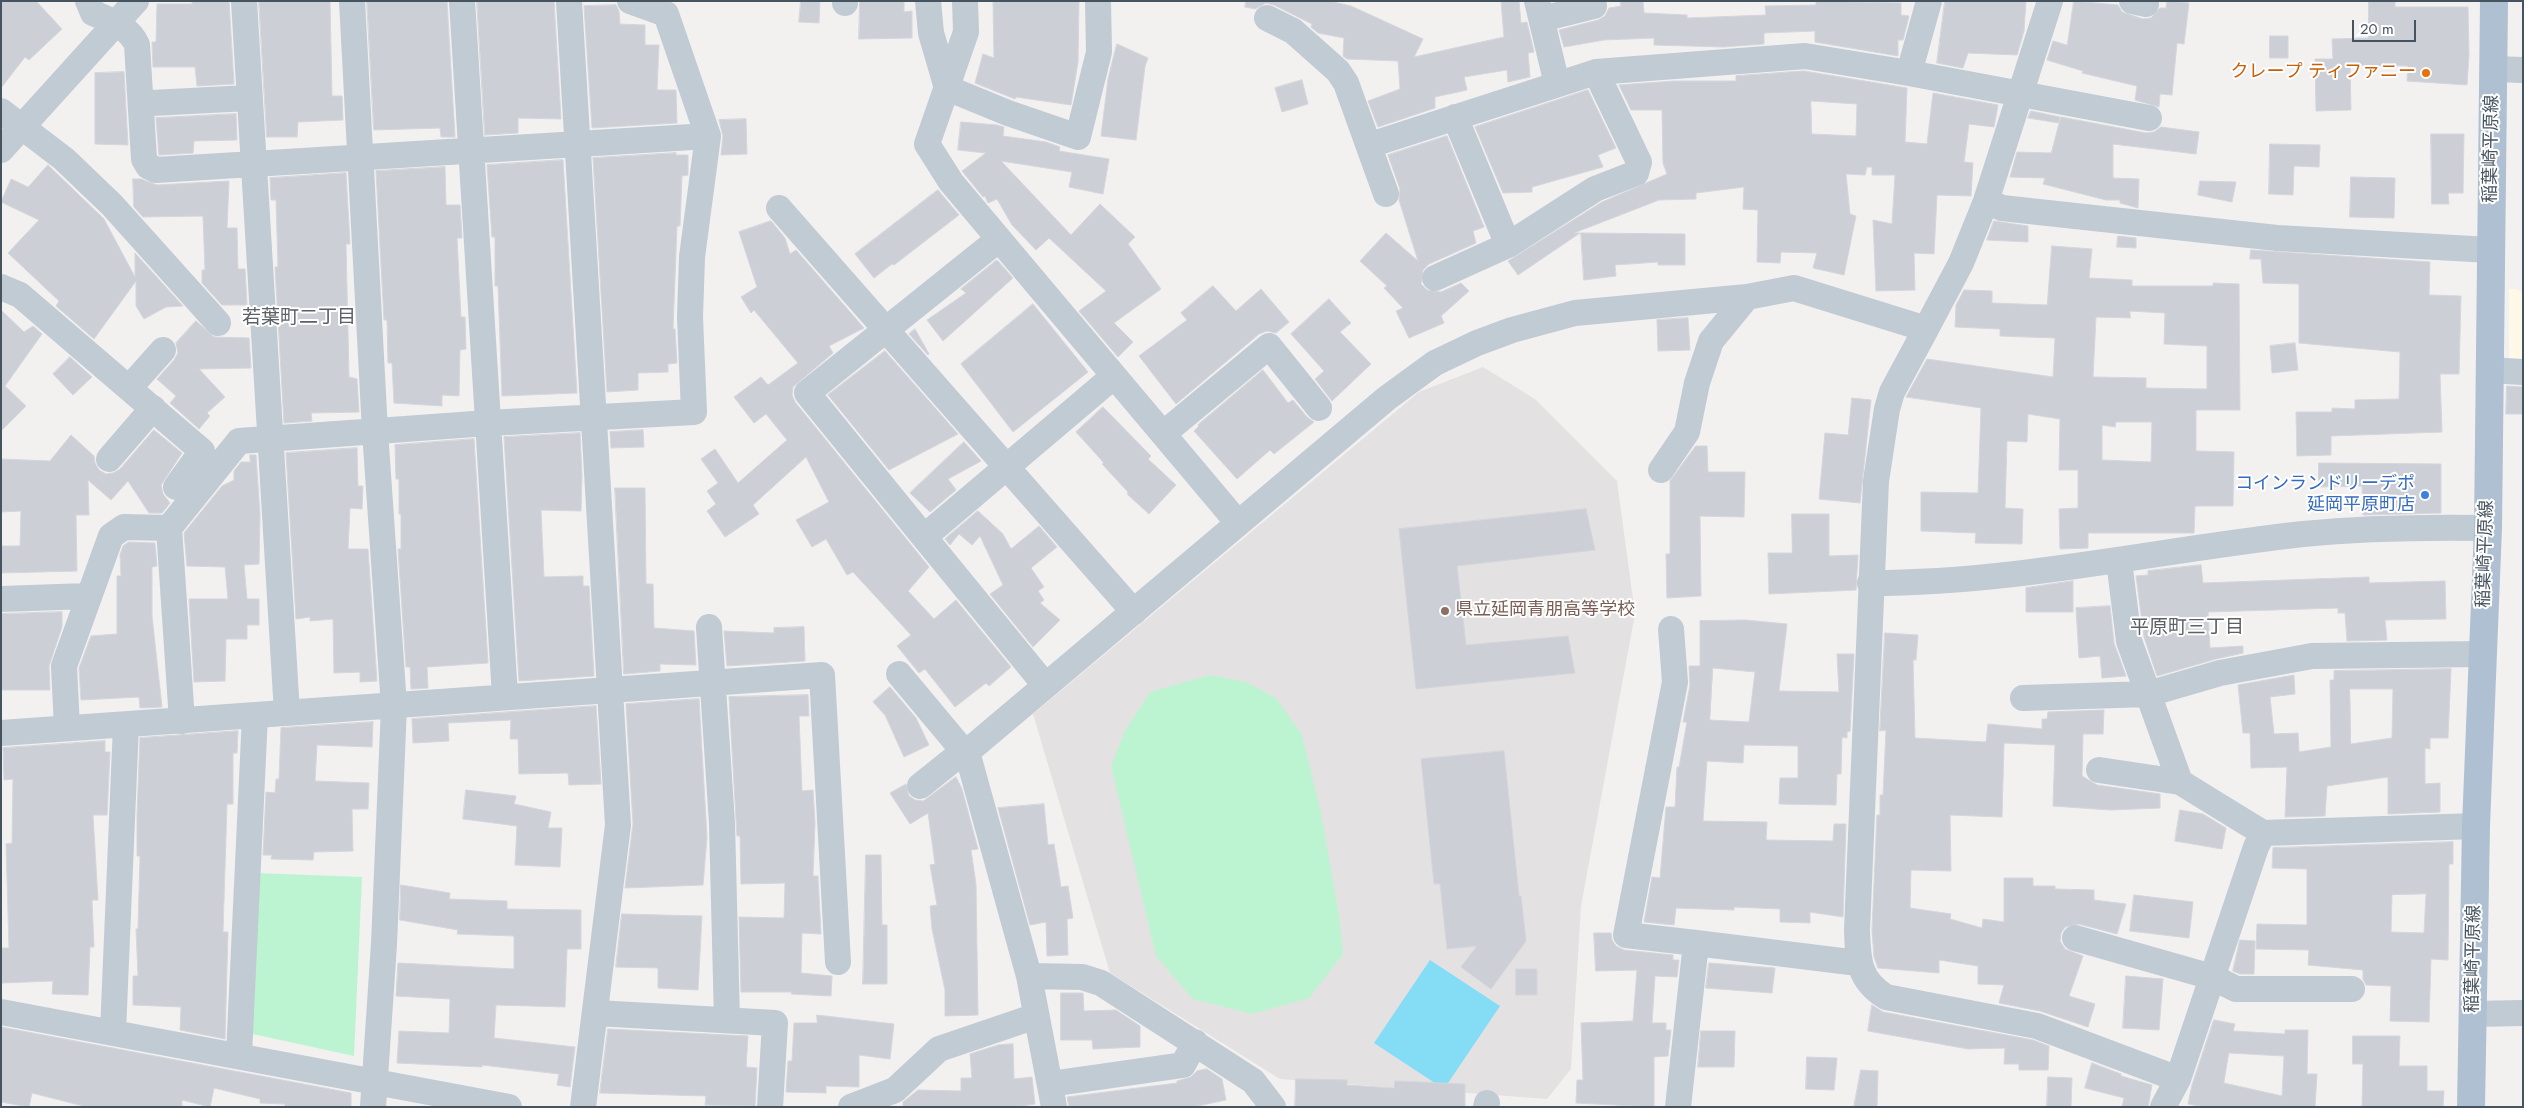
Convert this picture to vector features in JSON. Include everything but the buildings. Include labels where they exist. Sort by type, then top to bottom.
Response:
[{"type":"main road","name":"稲葉崎平原線","points":[[2471,1107],[2476,826],[2488,528],[2494,1]]},
{"type":"street","points":[[88,1],[93,13],[116,23],[129,33],[137,45],[144,159],[148,166],[156,170],[708,136]]},
{"type":"street","points":[[1,150],[11,120],[116,23],[136,1]]},
{"type":"street","points":[[244,1],[252,163],[287,713]]},
{"type":"street","points":[[352,1],[376,431],[394,706],[377,1080],[373,1107]]},
{"type":"street","points":[[462,1],[505,696]]},
{"type":"street","points":[[569,1],[592,417],[618,825],[583,1107]]},
{"type":"street","points":[[182,721],[169,528],[239,441],[488,423],[694,412],[690,317],[692,257],[708,136],[666,14],[630,1]]},
{"type":"street","points":[[928,1],[931,33],[948,88],[1008,114],[1078,137],[1099,52],[1098,1]]},
{"type":"street","points":[[965,1],[966,32],[927,144],[951,182],[1238,523]]},
{"type":"street","points":[[1908,72],[1929,1]]},
{"type":"street","points":[[2050,1],[1986,201],[1961,263],[1892,392],[1887,409],[1876,481],[1870,583],[1857,930],[1858,963],[1865,978],[1876,990],[1886,997],[2037,1026],[2171,1098],[2256,848],[2263,833]]},
{"type":"street","points":[[1557,84],[1539,10],[1594,6]]},
{"type":"street","points":[[1268,18],[1293,31],[1338,72],[1346,83],[1370,145],[1386,194]]},
{"type":"street","points":[[1370,145],[1596,72],[1805,56],[1908,72],[2020,95],[2149,118]]},
{"type":"street","points":[[2493,69],[2523,70]]},
{"type":"street","points":[[1435,278],[1508,245],[1595,189],[1636,173],[1639,162],[1596,72]]},
{"type":"street","points":[[151,103],[249,98]]},
{"type":"street","points":[[1455,117],[1508,245]]},
{"type":"street","points":[[11,120],[64,159],[112,204],[218,323]]},
{"type":"street","points":[[1986,201],[2002,208],[2277,238],[2490,250]]},
{"type":"street","points":[[779,208],[1134,612]]},
{"type":"street","points":[[999,239],[807,394],[1045,685]]},
{"type":"street","points":[[1,287],[20,294],[202,451],[176,487]]},
{"type":"street","points":[[920,786],[955,758],[967,752],[1387,398],[1435,363],[1477,343],[1512,330],[1575,313],[1747,297],[1794,288],[1926,329]]},
{"type":"street","points":[[1661,470],[1687,432],[1697,383],[1710,341],[1747,297]]},
{"type":"street","points":[[1163,434],[1269,346],[1319,408]]},
{"type":"street","points":[[130,387],[163,350]]},
{"type":"street","points":[[2489,370],[2523,372]]},
{"type":"street","points":[[924,537],[1114,376]]},
{"type":"street","points":[[109,459],[153,408]]},
{"type":"street","points":[[67,728],[64,666],[111,536],[124,527],[169,528]]},
{"type":"street","points":[[1870,583],[1973,580],[2303,534],[2442,527],[2488,528]]},
{"type":"street","points":[[2119,561],[2129,641],[2180,782]]},
{"type":"street","points":[[1,599],[88,596]]},
{"type":"street","points":[[709,627],[722,823],[727,1020]]},
{"type":"street","points":[[1671,629],[1675,682],[1626,935],[1858,963]]},
{"type":"street","points":[[2023,698],[2148,694],[2220,673],[2312,656],[2483,654]]},
{"type":"street","points":[[899,674],[960,747],[967,752],[1028,976],[1052,1095],[1182,1065],[1195,1042]]},
{"type":"street","points":[[1,732],[126,725],[394,706],[505,696],[610,691],[822,675],[838,962]]},
{"type":"street","points":[[239,1055],[255,716]]},
{"type":"street","points":[[113,1032],[126,725]]},
{"type":"street","points":[[2099,770],[2180,782],[2263,833],[2476,826]]},
{"type":"street","points":[[2076,938],[2212,977],[2236,989],[2352,990]]},
{"type":"street","points":[[1678,1107],[1696,943]]},
{"type":"street","points":[[1028,976],[1082,977],[1101,983],[1253,1081],[1272,1107]]},
{"type":"street","points":[[1,1012],[377,1080],[509,1107]]},
{"type":"street","points":[[596,1013],[775,1022],[770,1107]]},
{"type":"street","points":[[2473,1014],[2523,1013]]},
{"type":"street","points":[[851,1107],[895,1098],[939,1048],[1036,1016]]},
{"type":"shaded area","points":[[2509,289],[2517,289],[2523,293],[2523,366],[2509,365]]},
{"type":"shaded area","points":[[1483,367],[1535,399],[1617,481],[1635,614],[1581,906],[1571,1069],[1547,1099],[1280,1079],[1110,973],[1033,714],[1419,392]]},
{"type":"green space","points":[[1210,675],[1246,682],[1276,698],[1302,735],[1321,813],[1339,916],[1343,954],[1309,998],[1252,1014],[1193,999],[1156,956],[1111,766],[1125,731],[1150,692]]},
{"type":"green space","points":[[256,873],[362,877],[354,1056],[248,1033]]},
{"type":"water","points":[[1430,960],[1500,1006],[1444,1089],[1374,1043]]},
{"type":"place","name":"クレープ ティファニー","points":[[2426,73]]},
{"type":"place","name":"コインランドリーデポ 延岡平原町店","points":[[2425,495]]},
{"type":"place","name":"県立延岡青朋高等学校","points":[[1445,611]]},
{"type":"district","name":"若葉町二丁目","points":[[299,318]]},
{"type":"district","name":"平原町三丁目","points":[[2187,628]]}]
